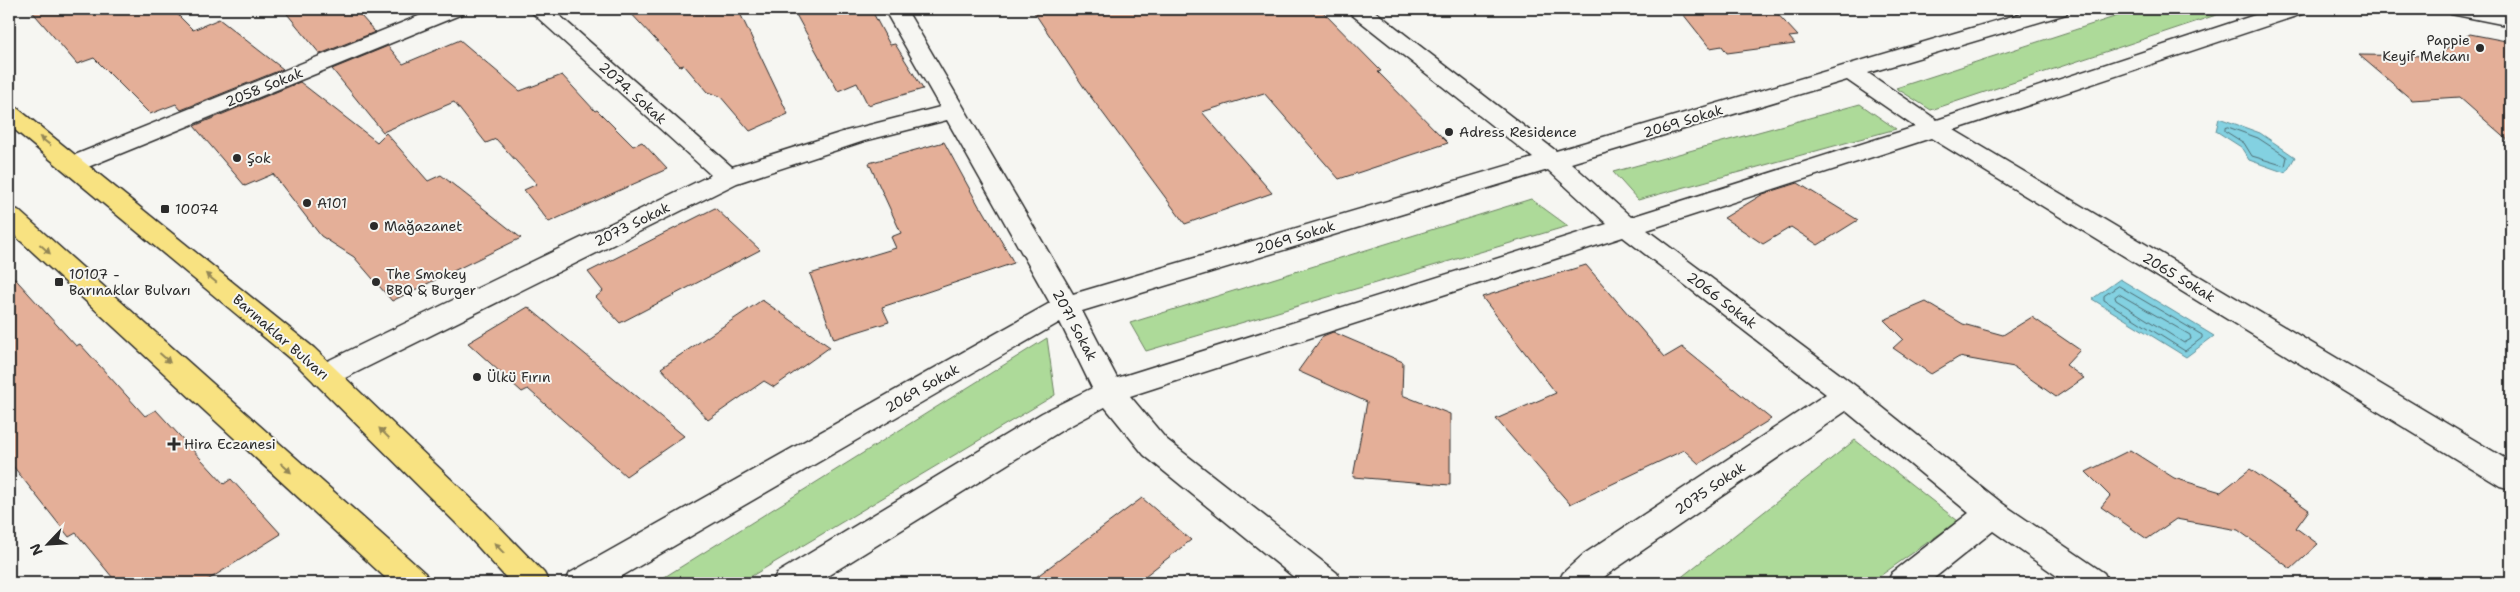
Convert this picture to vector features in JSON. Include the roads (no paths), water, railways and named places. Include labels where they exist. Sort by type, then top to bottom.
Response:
[{"type":"main road","name":"Barınaklar Bulvarı","points":[[9,113],[74,164],[325,375],[471,518],[532,583]]},
{"type":"main road","points":[[9,216],[413,583]]},
{"type":"street","name":"2058 Sokak","points":[[74,164],[454,9]]},
{"type":"street","name":"2074. Sokak","points":[[539,9],[728,177]]},
{"type":"street","name":"2071 Sokak","points":[[895,9],[1066,306],[1109,392],[1155,446],[1325,583]]},
{"type":"street","name":"2066 Sokak","points":[[1359,9],[1552,160],[1625,226],[1847,395],[1992,513],[2092,583]]},
{"type":"street","name":"2069 Sokak","points":[[582,583],[1066,306],[2058,9]]},
{"type":"street","points":[[789,583],[1053,421],[1109,392],[1625,226],[1934,130],[2294,9]]},
{"type":"street","points":[[2458,9],[2511,20]]},
{"type":"street","name":"2065 Sokak","points":[[1849,71],[1934,130],[2511,478]]},
{"type":"street","name":"2073 Sokak","points":[[325,375],[728,177],[855,136],[954,111]]},
{"type":"street","name":"2075 Sokak","points":[[1575,583],[1596,564],[1847,395]]},
{"type":"street","points":[[1904,583],[1992,513]]},
{"type":"water","points":[[2219,118],[2260,133],[2295,157],[2286,173],[2249,160],[2241,147],[2216,131]]},
{"type":"water","points":[[2120,279],[2214,336],[2186,357],[2092,299]]},
{"type":"place","name":"Pappie Keyif Mekanı","points":[[2480,48]]},
{"type":"place","name":"Adress Residence","points":[[1449,132]]},
{"type":"place","name":"Şok","points":[[237,158]]},
{"type":"place","name":"A101","points":[[307,203]]},
{"type":"place","name":"10074","points":[[165,209]]},
{"type":"place","name":"Mağazanet","points":[[374,226]]},
{"type":"place","name":"10107 - Barınaklar Bulvarı","points":[[59,282]]},
{"type":"place","name":"The Smokey BBQ & Burger","points":[[376,282]]},
{"type":"place","name":"Ülkü Fırın","points":[[477,377]]},
{"type":"place","name":"Hira Eczanesi","points":[[174,444]]}]
